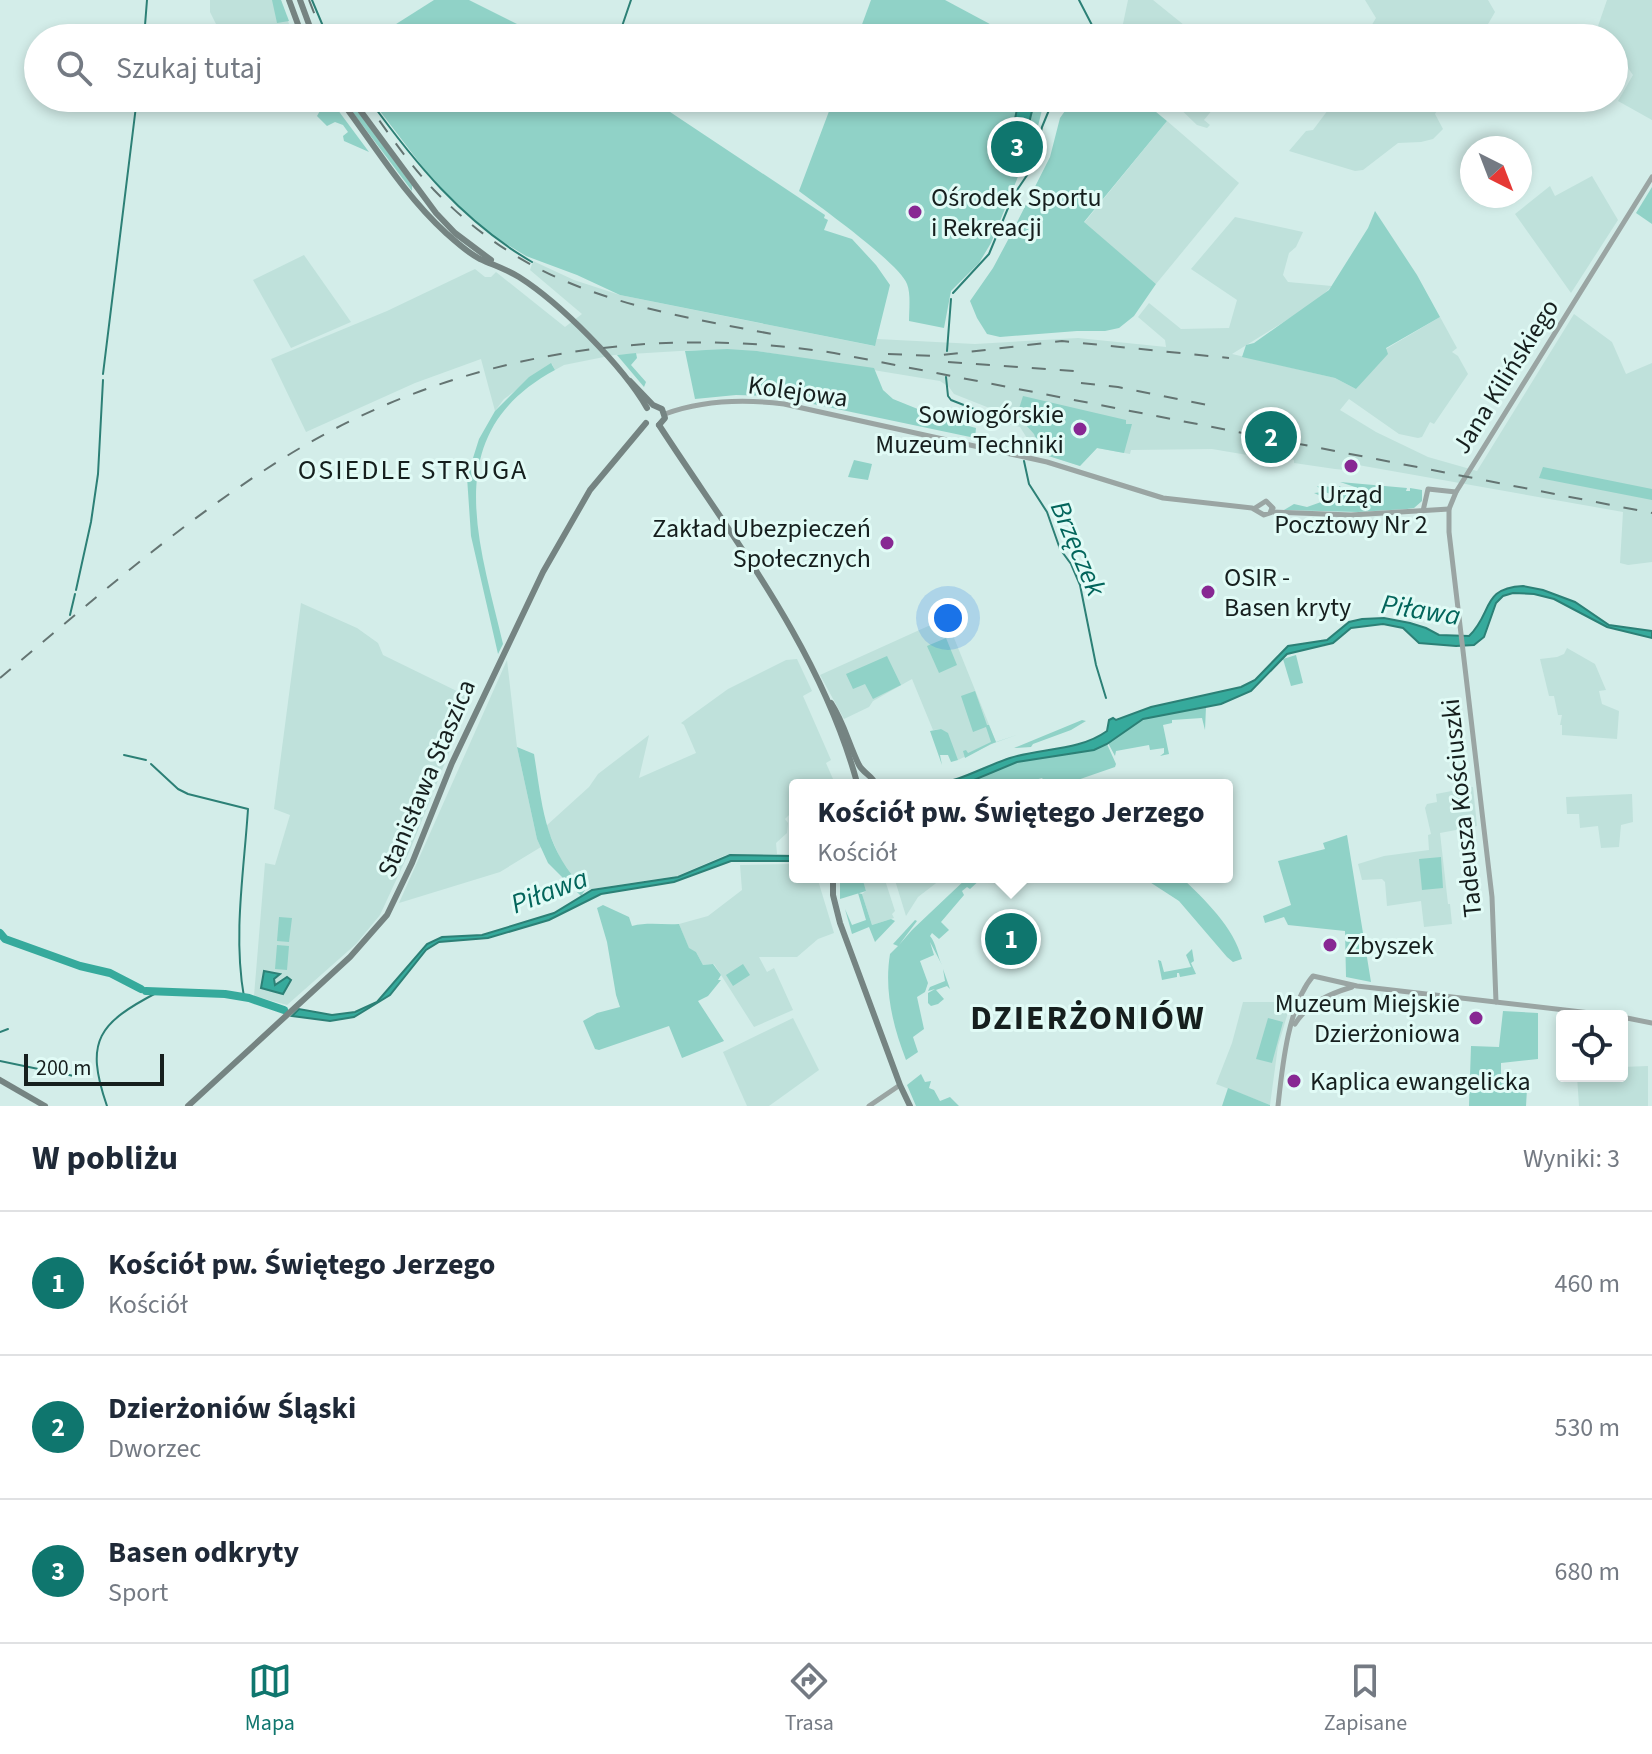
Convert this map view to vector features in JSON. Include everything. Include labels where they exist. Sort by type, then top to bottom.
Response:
[{"type":"main road","points":[[289,0],[298,24]]},
{"type":"main road","points":[[300,0],[309,24]]},
{"type":"main road","points":[[350,112],[424,210],[470,252],[493,263]]},
{"type":"main road","points":[[361,112],[436,213],[455,233],[493,263],[548,298],[580,328],[650,407]]},
{"type":"main road","points":[[650,407],[661,407],[665,414],[664,421],[659,425],[654,427],[646,423],[644,414],[650,407]]},
{"type":"main road","name":"Stanisława Staszica","points":[[188,1106],[350,957],[387,915],[495,669],[545,568],[590,490],[646,423]]},
{"type":"main road","points":[[659,425],[775,598],[821,687],[844,742],[853,779]]},
{"type":"main road","points":[[821,687],[839,715],[860,768],[874,779]]},
{"type":"main road","points":[[858,779],[866,774]]},
{"type":"main road","points":[[833,883],[835,908],[910,1106]]},
{"type":"main road","points":[[0,1080],[45,1106]]},
{"type":"street","name":"Jana Kilińskiego","points":[[1459,611],[1449,532],[1449,509],[1456,492],[1652,177]]},
{"type":"street","name":"Kolejowa","points":[[665,414],[718,402],[784,404],[1045,461],[1163,498],[1257,509]]},
{"type":"street","points":[[1423,511],[1428,489],[1456,492]]},
{"type":"street","points":[[1274,510],[1266,501],[1257,509],[1264,515],[1274,510],[1346,515],[1449,509]]},
{"type":"street","name":"Tadeusza Kościuszki","points":[[1459,611],[1492,897],[1496,1002]]},
{"type":"street","points":[[1278,1106],[1290,1030],[1302,994],[1313,976],[1357,986],[1565,1010]]},
{"type":"street","points":[[1290,1030],[1312,1004],[1327,995],[1357,986]]},
{"type":"street","points":[[1628,1018],[1652,1023]]},
{"type":"street","points":[[869,1106],[900,1085]]},
{"type":"shaded area","points":[[210,0],[281,0],[289,24],[216,24],[210,12]]},
{"type":"shaded area","points":[[272,0],[281,0],[289,21],[277,23]]},
{"type":"shaded area","points":[[434,0],[469,0],[517,24],[396,24]]},
{"type":"shaded area","points":[[871,0],[945,0],[990,24],[862,24]]},
{"type":"shaded area","points":[[1128,0],[1153,0],[1183,24],[1123,24]]},
{"type":"shaded area","points":[[1365,0],[1488,0],[1495,12],[1488,24],[1372,24],[1376,18]]},
{"type":"shaded area","points":[[1607,0],[1652,0],[1652,120],[1628,107],[1628,84],[1633,75],[1628,68],[1628,24],[1599,24]]},
{"type":"shaded area","points":[[319,112],[339,112],[369,152],[344,141],[343,136],[348,132],[343,125],[335,122],[327,126],[317,116]]},
{"type":"shaded area","points":[[353,112],[358,112],[412,185],[412,191]]},
{"type":"shaded area","points":[[381,112],[670,112],[825,215],[824,218],[828,220],[824,230],[852,239],[876,265],[890,285],[875,346],[620,295],[526,256],[495,237],[458,206],[428,174]]},
{"type":"shaded area","name":"Ośrodek Sportu i Rekreacji","points":[[829,112],[1042,112],[991,243],[979,263],[951,291],[944,328],[909,321],[909,292],[901,275],[858,236],[799,191]]},
{"type":"shaded area","points":[[1016,112],[1032,112],[1028,127],[1014,124]]},
{"type":"shaded area","points":[[1064,112],[1156,112],[1167,121],[1084,222],[1156,284],[1134,316],[1119,328],[1000,337],[987,334],[970,301],[993,268],[1050,157]]},
{"type":"shaded area","points":[[1184,112],[1211,112],[1204,120],[1210,125],[1207,128],[1197,125]]},
{"type":"shaded area","points":[[1326,112],[1436,112],[1443,129],[1433,139],[1398,143],[1363,170],[1355,171],[1289,151],[1306,131],[1313,130]]},
{"type":"shaded area","points":[[1167,121],[1239,183],[1156,284],[1084,223]]},
{"type":"shaded area","points":[[1013,128],[1028,131],[1020,165],[1006,162]]},
{"type":"shaded area","points":[[1592,176],[1618,220],[1571,293],[1515,214],[1522,208],[1532,208],[1532,200],[1550,186],[1555,196]]},
{"type":"shaded area","points":[[1652,187],[1652,224],[1636,213]]},
{"type":"shaded area","points":[[1375,211],[1440,317],[1386,348],[1388,354],[1356,389],[1335,378],[1242,357],[1246,345],[1254,343],[1329,290],[1368,228]]},
{"type":"shaded area","points":[[1235,217],[1303,232],[1296,247],[1289,253],[1283,275],[1288,282],[1332,286],[1316,302],[1232,354],[1335,378],[1356,389],[1386,349],[1440,317],[1457,348],[1452,352],[1458,356],[1468,374],[1422,437],[1399,434],[1349,399],[1340,410],[1376,432],[1428,457],[1477,471],[1574,314],[1612,342],[1626,374],[1652,363],[1652,562],[1620,563],[1623,512],[1358,465],[1356,471],[1335,469],[1294,463],[1294,460],[1267,454],[1265,458],[1212,449],[1131,450],[1130,454],[1097,448],[1080,466],[1035,451],[1020,427],[1008,424],[997,411],[954,394],[940,381],[758,351],[696,350],[614,355],[564,365],[555,370],[552,364],[504,399],[495,411],[481,359],[415,383],[306,432],[271,359],[387,311],[475,269],[485,277],[491,277],[496,272],[565,327],[582,314],[530,270],[533,261],[574,280],[620,295],[874,346],[877,339],[975,344],[1078,338],[1166,347],[1165,340],[1138,317],[1149,303],[1181,329],[1229,328],[1237,300],[1191,269]]},
{"type":"shaded area","points":[[304,255],[351,322],[291,348],[253,280]]},
{"type":"shaded area","points":[[727,349],[874,368],[883,390],[893,399],[940,418],[976,428],[975,438],[775,396],[736,395],[695,399],[685,351]]},
{"type":"shaded area","points":[[636,353],[637,358],[631,365],[646,382],[644,387],[617,355]]},
{"type":"shaded area","points":[[551,363],[555,370],[518,396],[494,425],[481,457],[476,492],[478,529],[503,644],[498,654],[471,536],[467,477],[479,439],[495,411],[529,377]]},
{"type":"shaded area","name":"Sowiogórskie Muzeum Techniki","points":[[1023,396],[1126,420],[1126,424],[1132,424],[1124,453],[1097,448],[1080,466],[1042,454],[1034,434],[1017,415]]},
{"type":"shaded area","points":[[854,460],[872,464],[868,480],[848,477]]},
{"type":"shaded area","points":[[1543,467],[1652,489],[1652,500],[1539,478]]},
{"type":"shaded area","points":[[1340,482],[1407,488],[1406,491],[1410,488],[1422,490],[1422,501],[1414,508],[1407,509],[1358,512],[1284,510],[1294,504],[1307,507],[1324,501],[1325,498],[1314,493],[1323,492],[1317,486],[1335,487],[1336,496],[1325,492],[1327,500],[1330,496],[1341,497],[1339,486],[1352,492],[1355,487]]},
{"type":"shaded area","points":[[1523,586],[1543,590],[1575,602],[1609,625],[1652,631],[1652,638],[1607,627],[1554,599],[1513,593],[1503,596],[1496,603],[1484,637],[1474,645],[1419,643],[1403,628],[1383,624],[1351,628],[1333,643],[1287,654],[1251,691],[1221,704],[1143,719],[1094,750],[1017,762],[976,779],[956,779],[1010,758],[1085,742],[1107,731],[1109,720],[1113,718],[1116,720],[1151,707],[1241,687],[1255,680],[1288,646],[1327,640],[1349,622],[1384,618],[1410,623],[1439,635],[1469,636],[1494,597],[1510,588]]},
{"type":"shaded area","points":[[301,603],[357,628],[378,643],[383,655],[471,698],[410,850],[380,915],[356,944],[287,1005],[254,996],[265,863],[275,865],[290,815],[274,809]]},
{"type":"shaded area","points":[[946,618],[996,742],[958,760],[941,729],[933,730],[912,679],[844,719],[820,675]]},
{"type":"shaded area","points":[[946,638],[957,665],[939,673],[927,646]]},
{"type":"shaded area","points":[[1567,648],[1595,664],[1606,690],[1599,691],[1602,704],[1619,711],[1617,739],[1562,735],[1562,715],[1558,715],[1554,696],[1549,696],[1540,659],[1557,657],[1564,654]]},
{"type":"shaded area","points":[[1296,655],[1303,683],[1291,686],[1283,659]]},
{"type":"shaded area","points":[[887,656],[901,685],[873,699],[865,684],[853,689],[846,674]]},
{"type":"shaded area","points":[[797,659],[812,691],[803,696],[831,760],[826,763],[833,779],[789,779],[789,815],[785,819],[788,823],[787,833],[776,843],[777,854],[726,855],[677,876],[585,890],[565,869],[546,826],[589,787],[598,774],[649,735],[639,778],[696,753],[681,723],[728,689],[786,660]]},
{"type":"shaded area","points":[[507,660],[517,747],[541,847],[500,872],[399,903]]},
{"type":"shaded area","points":[[975,691],[996,742],[1028,731],[991,744],[965,758],[963,751],[968,753],[991,742],[986,727],[973,732],[961,696]]},
{"type":"shaded area","points":[[1206,707],[1205,730],[1202,718],[1172,720],[1172,723],[1163,725],[1169,754],[1160,756],[1164,748],[1150,750],[1149,745],[1116,751],[1115,756],[1108,743],[1143,719]]},
{"type":"shaded area","points":[[1086,721],[1031,747],[1014,748]]},
{"type":"shaded area","points":[[941,729],[948,733],[958,760],[951,762],[948,755],[940,755],[942,765],[930,731]]},
{"type":"shaded area","points":[[1107,744],[1115,767],[1080,779],[976,779],[1017,762],[1094,750]]},
{"type":"shaded area","points":[[517,747],[534,754],[553,843],[571,874],[585,890],[581,896],[548,863],[537,839]]},
{"type":"shaded area","points":[[1473,787],[1477,826],[1440,833],[1452,924],[1424,927],[1421,901],[1387,906],[1385,882],[1382,879],[1362,880],[1358,864],[1384,856],[1429,850],[1428,835],[1431,834],[1425,808],[1427,804],[1437,802],[1436,794]]},
{"type":"shaded area","points":[[1632,794],[1633,822],[1621,825],[1619,847],[1601,848],[1598,826],[1580,828],[1579,814],[1567,814],[1566,797]]},
{"type":"shaded area","points":[[1347,835],[1371,982],[1346,977],[1345,931],[1288,925],[1284,917],[1265,923],[1263,916],[1291,905],[1278,861],[1325,849],[1323,843]]},
{"type":"shaded area","points":[[730,855],[789,856],[789,861],[731,861],[674,882],[601,894],[549,920],[488,938],[439,942],[426,950],[390,995],[354,1017],[330,1021],[292,1016],[299,1009],[332,1015],[355,1012],[377,1002],[427,944],[442,937],[482,935],[554,913],[592,890],[678,877]]},
{"type":"shaded area","points":[[1441,857],[1443,888],[1422,890],[1419,859]]},
{"type":"shaded area","points":[[789,864],[789,883],[819,883],[834,933],[818,939],[797,957],[759,957],[767,972],[774,968],[793,1010],[754,1027],[714,964],[703,965],[696,952],[689,949],[679,924],[708,916],[742,890],[740,865]]},
{"type":"shaded area","points":[[840,883],[864,883],[866,891],[840,899]]},
{"type":"shaded area","points":[[864,883],[886,883],[895,911],[892,914],[894,918],[872,925],[862,894],[866,891]]},
{"type":"shaded area","points":[[896,883],[936,883],[918,897],[906,916]]},
{"type":"shaded area","points":[[962,883],[976,883],[962,891],[964,895],[941,922],[949,930],[939,939],[932,933],[930,936],[942,965],[930,942],[934,955],[920,961],[928,983],[925,992],[917,997],[924,1029],[913,1037],[918,1052],[906,1060],[894,1021],[888,968],[890,954],[898,946],[893,944],[915,920],[899,945]]},
{"type":"shaded area","points":[[1151,883],[1187,883],[1225,925],[1242,959],[1233,962],[1227,957],[1179,901]]},
{"type":"shaded area","points":[[858,893],[862,894],[872,925],[891,919],[895,921],[875,942],[869,927],[852,934],[845,909],[852,925],[866,920]]},
{"type":"shaded area","points":[[603,905],[629,917],[632,926],[679,924],[689,948],[696,952],[703,965],[713,964],[721,975],[718,980],[721,980],[708,996],[698,1001],[724,1041],[682,1058],[669,1026],[595,1049],[583,1021],[597,1013],[620,1007],[597,908]]},
{"type":"shaded area","points":[[279,917],[292,918],[289,942],[277,941]]},
{"type":"shaded area","points":[[277,945],[289,946],[287,970],[275,969]]},
{"type":"shaded area","points":[[1192,949],[1194,961],[1191,963],[1196,974],[1180,977],[1177,973],[1177,977],[1162,980],[1158,960],[1164,972],[1191,967],[1186,955]]},
{"type":"shaded area","points":[[743,964],[750,975],[733,986],[726,975]]},
{"type":"shaded area","points":[[943,969],[950,989],[947,986],[936,990],[944,999],[931,1006],[928,993],[935,989],[928,991],[930,987],[945,981]]},
{"type":"shaded area","points":[[264,971],[280,974],[274,979],[275,985],[287,977],[291,980],[283,994],[261,988]]},
{"type":"shaded area","points":[[1243,1002],[1291,1002],[1278,1046],[1270,1105],[1216,1084]]},
{"type":"shaded area","points":[[1503,1011],[1538,1013],[1538,1059],[1501,1063],[1501,1083],[1527,1089],[1526,1106],[1469,1106],[1471,1046],[1499,1047]]},
{"type":"shaded area","points":[[793,1018],[819,1070],[769,1106],[747,1106],[723,1052]]},
{"type":"shaded area","points":[[1268,1018],[1283,1022],[1272,1063],[1256,1059]]},
{"type":"shaded area","points":[[1648,1066],[1648,1106],[1579,1106],[1577,1082],[1628,1082],[1628,1067]]},
{"type":"shaded area","points":[[921,1074],[925,1082],[931,1081],[929,1088],[934,1090],[940,1101],[950,1097],[959,1106],[916,1106],[907,1085]]},
{"type":"shaded area","points":[[1228,1088],[1270,1105],[1270,1106],[1222,1106]]},
{"type":"waterway","points":[[145,24],[147,0]]},
{"type":"waterway","points":[[312,0],[322,24]]},
{"type":"waterway","points":[[623,24],[631,0]]},
{"type":"waterway","name":"Brzęczek","points":[[1079,0],[1091,24]]},
{"type":"waterway","points":[[103,374],[135,112]]},
{"type":"waterway","points":[[379,112],[441,189],[483,228],[532,262]]},
{"type":"waterway","name":"Brzęczek","points":[[953,293],[989,254],[1013,196],[1034,165],[1048,112]]},
{"type":"waterway","name":"Brzęczek","points":[[947,351],[951,299]]},
{"type":"waterway","name":"Brzęczek","points":[[946,377],[951,400],[1002,420]]},
{"type":"waterway","points":[[76,590],[98,474],[103,380]]},
{"type":"waterway","name":"Brzęczek","points":[[1011,438],[1018,447]]},
{"type":"waterway","name":"Brzęczek","points":[[1024,461],[1029,484],[1047,512],[1060,549],[1080,585],[1106,698]]},
{"type":"waterway","points":[[70,615],[75,594]]},
{"type":"waterway","points":[[124,755],[146,760]]},
{"type":"waterway","points":[[151,764],[178,789],[188,794],[248,809],[239,927],[244,997]]},
{"type":"waterway","name":"Piława","points":[[0,933],[5,939],[80,966],[110,973],[141,989]]},
{"type":"waterway","name":"Piława","points":[[146,991],[225,994],[249,998],[284,1010]]},
{"type":"waterway","points":[[107,1106],[97,1065],[97,1049],[102,1036],[122,1014],[158,992]]},
{"type":"waterway","points":[[0,1032],[8,1029]]},
{"type":"waterway","points":[[0,1061],[48,1071]]},
{"type":"waterway","points":[[54,1072],[79,1077]]},
{"type":"railway","points":[[309,0],[318,24]]},
{"type":"railway","points":[[373,112],[434,190],[473,226],[512,254],[553,276],[595,293],[684,317],[782,336]]},
{"type":"railway","points":[[888,354],[934,356],[1062,341],[1229,358]]},
{"type":"railway","points":[[0,678],[208,509],[282,459],[345,424],[411,395],[479,372],[548,356],[619,346],[691,342],[762,345],[834,353],[1652,513]]},
{"type":"railway","points":[[948,362],[1075,371]]},
{"type":"railway","points":[[1081,383],[1118,387],[1207,405]]},
{"type":"place","name":"Basen odkryty","points":[[1017,147]]},
{"type":"place","name":"Ośrodek Sportu i Rekreacji","points":[[915,212]]},
{"type":"place","name":"Sowiogórskie Muzeum Techniki","points":[[1080,429]]},
{"type":"place","name":"Dzierżoniów Śląski","points":[[1271,437]]},
{"type":"place","name":"Urząd Pocztowy Nr 2","points":[[1351,466]]},
{"type":"place","name":"Zakład Ubezpieczeń Społecznych","points":[[887,543]]},
{"type":"place","name":"OSIR - Basen kryty","points":[[1208,592]]},
{"type":"place","name":"Kościół pw. Świętego Jerzego","points":[[1011,939]]},
{"type":"place","name":"Zbyszek","points":[[1330,945]]},
{"type":"place","name":"Muzeum Miejskie Dzierżoniowa","points":[[1476,1018]]},
{"type":"place","name":"Kaplica ewangelicka","points":[[1294,1081]]},
{"type":"district","name":"OSIEDLE STRUGA","points":[[413,469]]},
{"type":"district","name":"DZIERŻONIÓW","points":[[1088,1017]]}]
